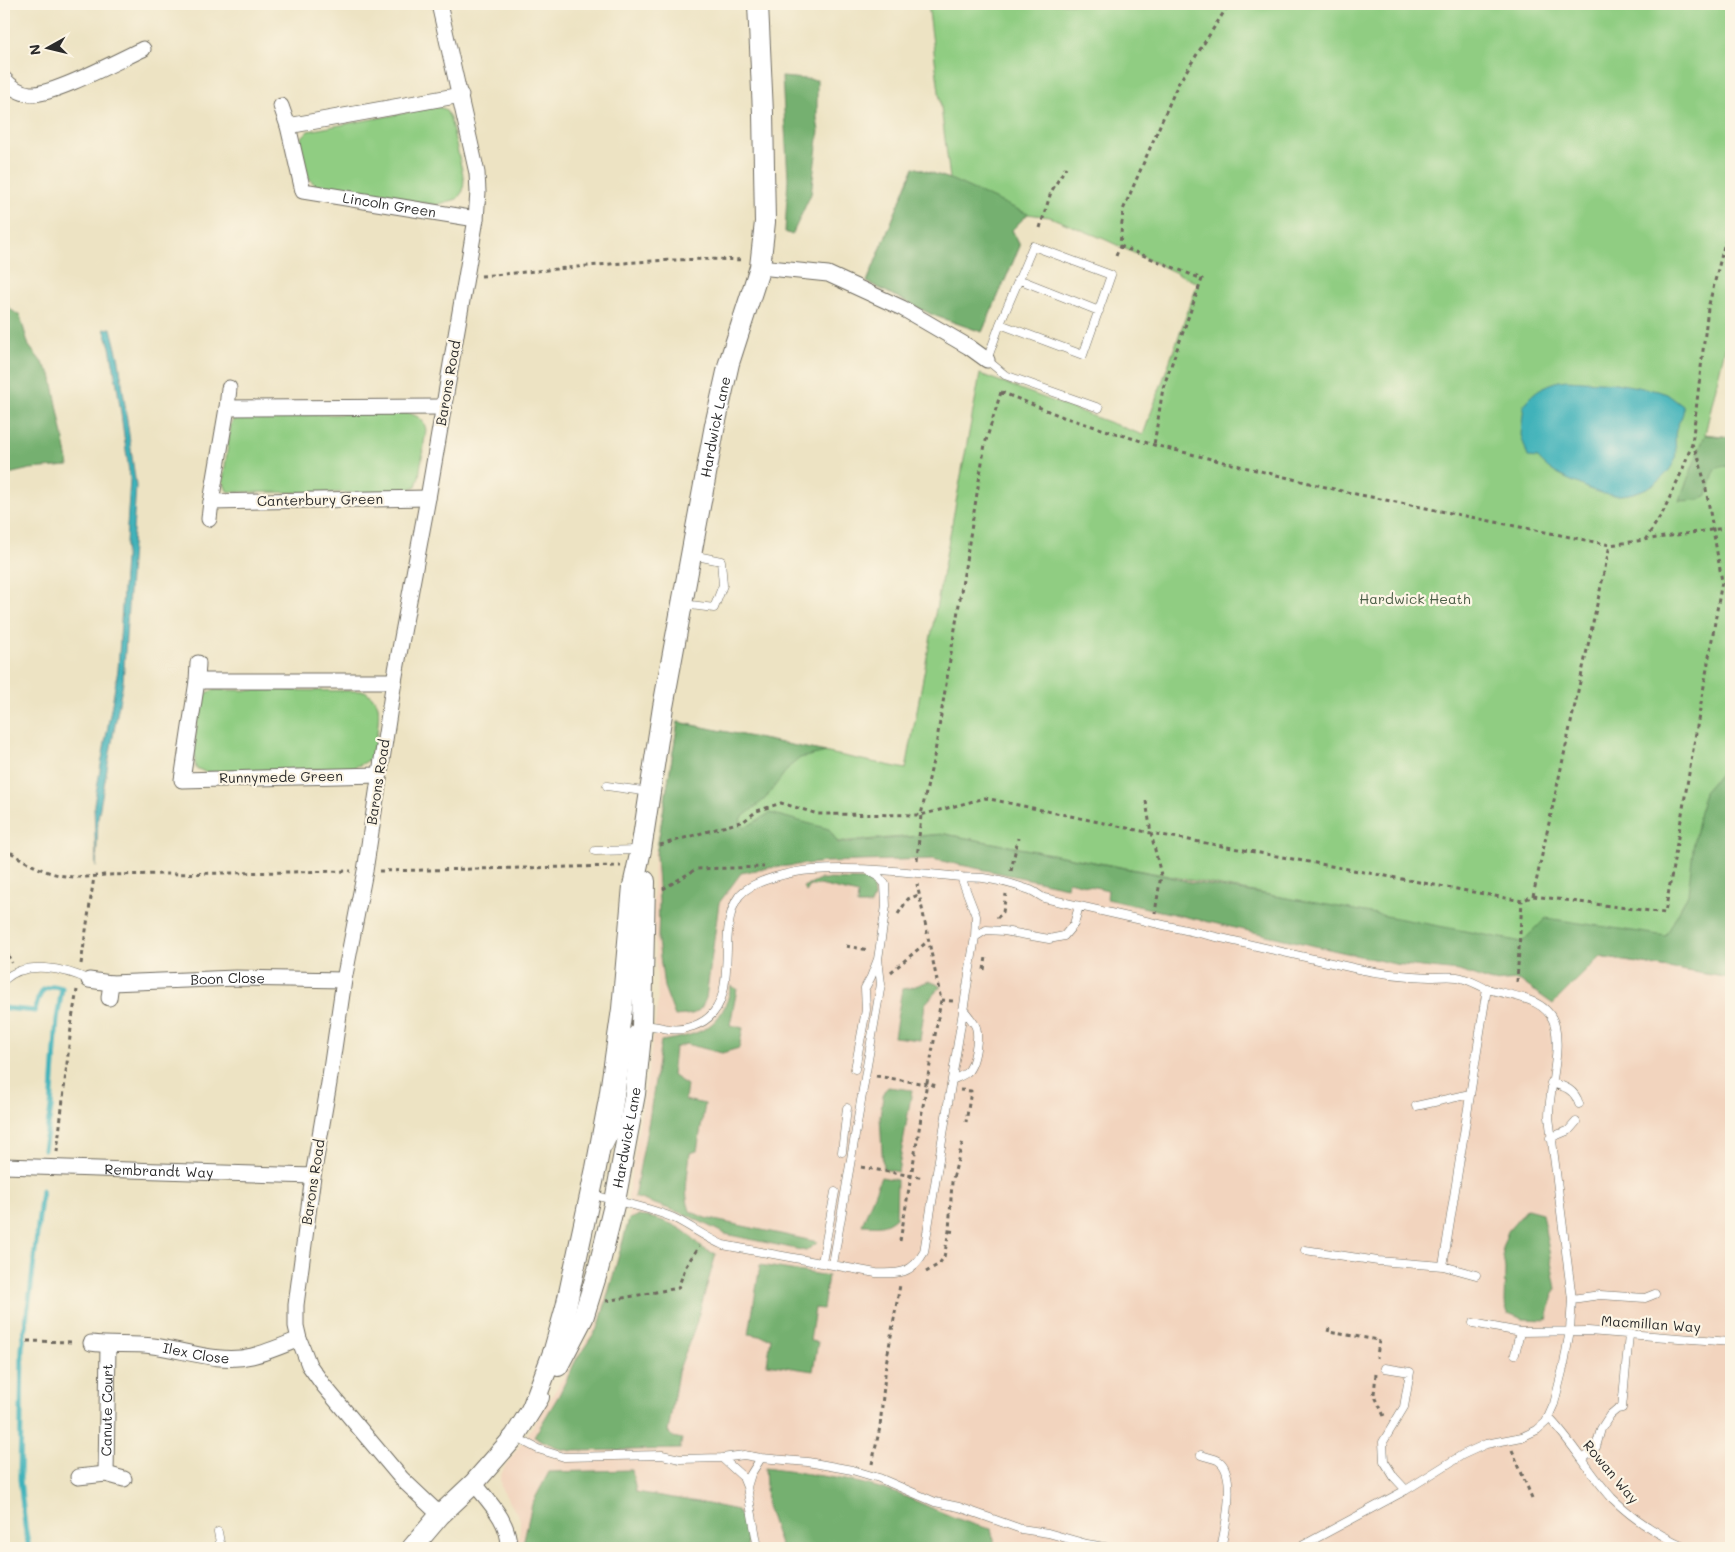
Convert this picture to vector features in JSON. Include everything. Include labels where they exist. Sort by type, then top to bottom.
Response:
[{"type":"street","name":"Barons Road","points":[[439,4],[461,95],[477,173],[476,218],[394,682],[365,871],[344,980],[330,1083],[313,1176],[296,1305],[296,1326],[309,1365],[324,1386],[402,1479],[440,1515]]},
{"type":"street","name":"Hardwick Lane","points":[[412,1548],[440,1515],[474,1483],[515,1436],[562,1359],[583,1318],[608,1230],[622,1203],[635,1094],[651,1020],[644,948],[650,792],[715,425],[765,222],[758,4]]},
{"type":"street","points":[[4,79],[14,89],[21,92],[30,94],[48,92],[143,49]]},
{"type":"street","points":[[288,126],[461,95]]},
{"type":"street","points":[[281,106],[288,126],[305,207]]},
{"type":"street","name":"Lincoln Green","points":[[303,192],[476,218]]},
{"type":"street","points":[[754,264],[828,274],[902,308],[987,360]]},
{"type":"street","points":[[209,519],[229,388]]},
{"type":"street","points":[[227,408],[443,407]]},
{"type":"street","name":"Canterbury Green","points":[[211,502],[428,498]]},
{"type":"street","name":"Runnymede Green","points":[[198,663],[197,681],[180,786],[379,775]]},
{"type":"street","points":[[197,681],[394,682]]},
{"type":"street","name":"Hardwick Lane","points":[[532,1408],[554,1350],[564,1316],[594,1177],[609,1099],[622,1009],[633,886],[648,848]]},
{"type":"street","name":"Boon Close","points":[[84,977],[110,990],[236,978],[344,980]]},
{"type":"street","name":"Rembrandt Way","points":[[4,1166],[313,1176]]},
{"type":"street","name":"Ilex Close","points":[[91,1343],[108,1346],[151,1345],[234,1358],[250,1356],[299,1339]]},
{"type":"street","name":"Canute Court","points":[[106,1474],[108,1346]]},
{"type":"street","name":"Canute Court","points":[[78,1477],[106,1474],[124,1480]]},
{"type":"street","points":[[474,1483],[505,1524],[510,1539],[509,1548]]},
{"type":"lane","points":[[1000,324],[1083,355],[1111,275],[1033,246],[1000,324],[987,360],[1005,375],[1099,408]]},
{"type":"lane","points":[[1018,280],[1099,311]]},
{"type":"lane","points":[[682,604],[714,608],[723,586],[721,561],[691,555]]},
{"type":"lane","points":[[607,786],[650,792]]},
{"type":"lane","points":[[595,851],[648,848]]},
{"type":"lane","points":[[855,1069],[866,1010],[865,988],[878,959],[886,906],[884,884],[878,876],[869,870]]},
{"type":"lane","points":[[961,877],[976,916],[975,937],[924,1252],[918,1264],[896,1274],[723,1245],[678,1220],[654,1211],[598,1196],[594,1192],[594,1177],[614,1135],[629,1036],[633,1029],[651,1020],[668,1029],[684,1029],[701,1023],[714,1012],[721,998],[729,926],[733,910],[740,896],[750,888],[768,879],[806,871],[869,870],[982,878],[1030,889],[1044,898],[1358,969],[1392,974],[1459,977],[1487,988],[1531,1000],[1545,1010],[1554,1023],[1556,1037],[1549,1100],[1550,1138],[1572,1299],[1570,1330],[1554,1404],[1546,1422],[1537,1430],[1522,1437],[1486,1444],[1462,1455],[1406,1490],[1298,1548]]},
{"type":"lane","points":[[975,937],[986,930],[1004,931],[1050,939],[1064,936],[1074,924],[1079,906]]},
{"type":"lane","points":[[833,1264],[881,984],[878,959]]},
{"type":"lane","points":[[4,980],[24,969],[52,969],[84,977]]},
{"type":"lane","points":[[1443,1266],[1487,988]]},
{"type":"lane","points":[[952,1080],[967,1073],[972,1066],[978,1034],[976,1026],[963,1009]]},
{"type":"lane","points":[[1552,1083],[1571,1090],[1577,1096],[1579,1104]]},
{"type":"lane","points":[[1416,1106],[1470,1094]]},
{"type":"lane","points":[[842,1152],[847,1108]]},
{"type":"lane","points":[[1550,1138],[1569,1130],[1576,1122]]},
{"type":"lane","points":[[822,1262],[835,1192]]},
{"type":"lane","points":[[1304,1250],[1378,1261],[1443,1266],[1476,1274]]},
{"type":"lane","points":[[1572,1299],[1600,1295],[1645,1298],[1655,1294]]},
{"type":"lane","name":"Macmillan Way","points":[[1473,1323],[1520,1332],[1570,1330],[1731,1342]]},
{"type":"lane","points":[[1516,1354],[1520,1332]]},
{"type":"lane","points":[[1583,1459],[1596,1447],[1601,1429],[1610,1415],[1617,1409],[1622,1408],[1629,1335]]},
{"type":"lane","points":[[1386,1368],[1410,1372],[1404,1407],[1383,1442],[1384,1461],[1394,1478],[1406,1490]]},
{"type":"lane","name":"Rowan Way","points":[[1548,1416],[1611,1496],[1628,1513],[1648,1527],[1688,1548]]},
{"type":"lane","points":[[515,1436],[538,1449],[564,1457],[662,1455],[680,1459],[722,1458],[744,1455],[808,1462],[852,1470],[935,1502],[959,1507],[1021,1528],[1110,1548]]},
{"type":"lane","points":[[1200,1455],[1219,1461],[1225,1469],[1227,1477],[1228,1493],[1221,1548]]},
{"type":"lane","points":[[722,1458],[743,1478],[747,1487],[758,1548]]},
{"type":"lane","points":[[747,1487],[751,1474],[760,1458]]},
{"type":"lane","points":[[218,1532],[221,1548]]},
{"type":"path","points":[[1116,256],[1120,246],[1123,210],[1178,84],[1229,4]]},
{"type":"path","points":[[1040,228],[1051,192],[1066,167]]},
{"type":"path","points":[[1645,540],[1662,514],[1692,444],[1708,308],[1731,219]]},
{"type":"path","points":[[1120,246],[1202,279],[1163,388],[1154,446]]},
{"type":"path","points":[[467,277],[705,258],[754,264]]},
{"type":"path","points":[[900,1241],[941,1000],[918,895],[916,872],[921,815],[935,752],[985,444],[1005,375]]},
{"type":"path","points":[[1001,392],[1062,417],[1154,446],[1346,492],[1610,545],[1731,527]]},
{"type":"path","points":[[648,848],[744,821],[757,811],[781,803],[818,814],[921,815],[985,798],[1151,833],[1522,901],[1533,896],[1665,914],[1722,581],[1699,459],[1692,444]]},
{"type":"path","points":[[1533,896],[1610,545]]},
{"type":"path","points":[[1146,800],[1151,833],[1161,875],[1153,922]]},
{"type":"path","points":[[4,848],[33,866],[49,873],[72,877],[629,866]]},
{"type":"path","points":[[645,898],[652,897],[696,869],[766,867]]},
{"type":"path","points":[[55,1168],[72,1019],[84,977],[94,877]]},
{"type":"path","points":[[1517,982],[1522,901]]},
{"type":"path","points":[[888,974],[928,942]]},
{"type":"path","points":[[873,1075],[916,1082]]},
{"type":"path","points":[[858,1166],[907,1175]]},
{"type":"path","points":[[949,1231],[956,1232]]},
{"type":"path","points":[[870,1476],[880,1427],[886,1364],[900,1285]]},
{"type":"path","points":[[1329,1328],[1328,1332],[1379,1340],[1374,1394],[1391,1430]]},
{"type":"path","points":[[27,1341],[91,1343]]},
{"type":"path","points":[[1507,1439],[1532,1498]]},
{"type":"shaded area","points":[[977,841],[1600,957],[1731,978],[1731,1548],[516,1548],[520,1531],[520,1519],[501,1488],[500,1478],[504,1468],[534,1425],[597,1323],[629,1219],[628,1194],[658,1000],[653,910],[654,851],[742,846]]},
{"type":"green space","name":"Hardwick Heath","points":[[928,4],[1731,4],[1731,322],[1705,434],[1731,437],[1731,978],[1600,957],[945,834],[656,855],[678,722],[906,769],[980,374],[1143,435],[1198,283],[1104,239],[1050,217],[1028,214],[1012,230],[1020,246],[982,332],[933,315],[867,282],[914,167],[950,179]]},
{"type":"green space","points":[[782,77],[817,80],[817,119],[819,131],[811,194],[792,235],[785,232],[788,178]]},
{"type":"green space","points":[[437,107],[445,109],[450,118],[464,179],[463,191],[457,199],[436,205],[324,187],[315,185],[304,172],[299,145],[302,137],[308,131]]},
{"type":"green space","points":[[914,167],[950,179],[1028,214],[1012,230],[1020,246],[982,332],[933,315],[867,282]]},
{"type":"green space","points":[[4,299],[10,309],[20,316],[29,346],[51,374],[69,466],[30,469],[4,475]]},
{"type":"green space","points":[[408,413],[420,418],[426,430],[419,477],[416,486],[406,491],[393,493],[235,492],[227,491],[223,481],[231,424],[235,417]]},
{"type":"green space","points":[[1705,435],[1731,437],[1731,467],[1724,466],[1715,469],[1707,495],[1700,500],[1679,501]]},
{"type":"green space","points":[[213,690],[365,691],[374,699],[378,706],[377,732],[373,753],[367,761],[351,768],[205,772],[196,768],[196,732],[201,703],[206,694]]},
{"type":"green space","points":[[678,722],[826,752],[800,758],[789,767],[765,799],[740,819],[744,828],[770,813],[829,829],[838,843],[945,834],[1190,882],[1334,906],[1522,942],[1546,918],[1666,936],[1688,894],[1694,841],[1704,792],[1731,761],[1731,978],[1600,957],[1553,1004],[1519,980],[1492,982],[1459,971],[1395,964],[1107,899],[1108,890],[1068,881],[1067,887],[932,859],[826,862],[741,873],[719,903],[706,998],[701,1008],[695,1013],[675,1016],[664,987],[658,941],[659,901],[656,855]]},
{"type":"green space","points":[[820,879],[872,880],[874,897],[871,905],[857,905],[858,894],[820,885],[810,886],[806,892],[803,887]]},
{"type":"green space","points":[[929,981],[941,986],[925,1004],[920,1040],[894,1037],[902,989]]},
{"type":"green space","points":[[731,986],[737,989],[730,1025],[743,1028],[739,1048],[722,1053],[686,1044],[675,1048],[672,1075],[687,1085],[685,1100],[705,1104],[697,1151],[690,1153],[687,1183],[688,1204],[690,1211],[705,1218],[818,1242],[806,1251],[725,1234],[687,1215],[634,1197],[649,1120],[661,1041],[687,1036],[708,1027],[722,1011]]},
{"type":"green space","points":[[888,1087],[912,1090],[898,1172],[883,1169],[880,1116],[884,1091]]},
{"type":"green space","points":[[881,1177],[897,1180],[896,1217],[884,1224],[862,1225]]},
{"type":"green space","points":[[1527,1209],[1542,1213],[1556,1289],[1547,1320],[1523,1319],[1508,1313],[1504,1303],[1505,1269],[1502,1248],[1508,1231]]},
{"type":"green space","points":[[637,1216],[658,1219],[672,1224],[684,1231],[703,1248],[716,1254],[696,1324],[678,1372],[668,1432],[673,1437],[682,1439],[680,1449],[573,1451],[561,1449],[534,1437],[559,1395],[576,1360],[599,1326],[629,1219]]},
{"type":"green space","points":[[760,1265],[828,1276],[823,1309],[815,1308],[810,1341],[818,1342],[813,1371],[767,1364],[771,1338],[749,1334]]},
{"type":"green space","points":[[765,1468],[812,1474],[890,1491],[952,1517],[991,1529],[995,1548],[781,1548],[767,1506]]},
{"type":"green space","points":[[632,1470],[636,1492],[737,1510],[745,1523],[748,1548],[522,1548],[532,1504],[549,1472]]},
{"type":"water","points":[[111,328],[119,361],[136,486],[123,682],[98,818],[96,867],[94,804],[118,670],[130,479],[117,385],[110,347],[104,329]]},
{"type":"water","points":[[1567,380],[1616,383],[1658,391],[1667,394],[1683,406],[1683,413],[1675,434],[1675,460],[1662,478],[1655,484],[1638,492],[1620,495],[1607,494],[1562,477],[1538,458],[1528,457],[1521,435],[1524,404],[1543,387]]},
{"type":"waterway","points":[[4,1008],[35,1011],[43,990],[54,986],[62,988],[57,1019],[51,1108],[44,1149]]},
{"type":"waterway","points":[[29,1548],[20,1479],[22,1348],[42,1190]]}]
